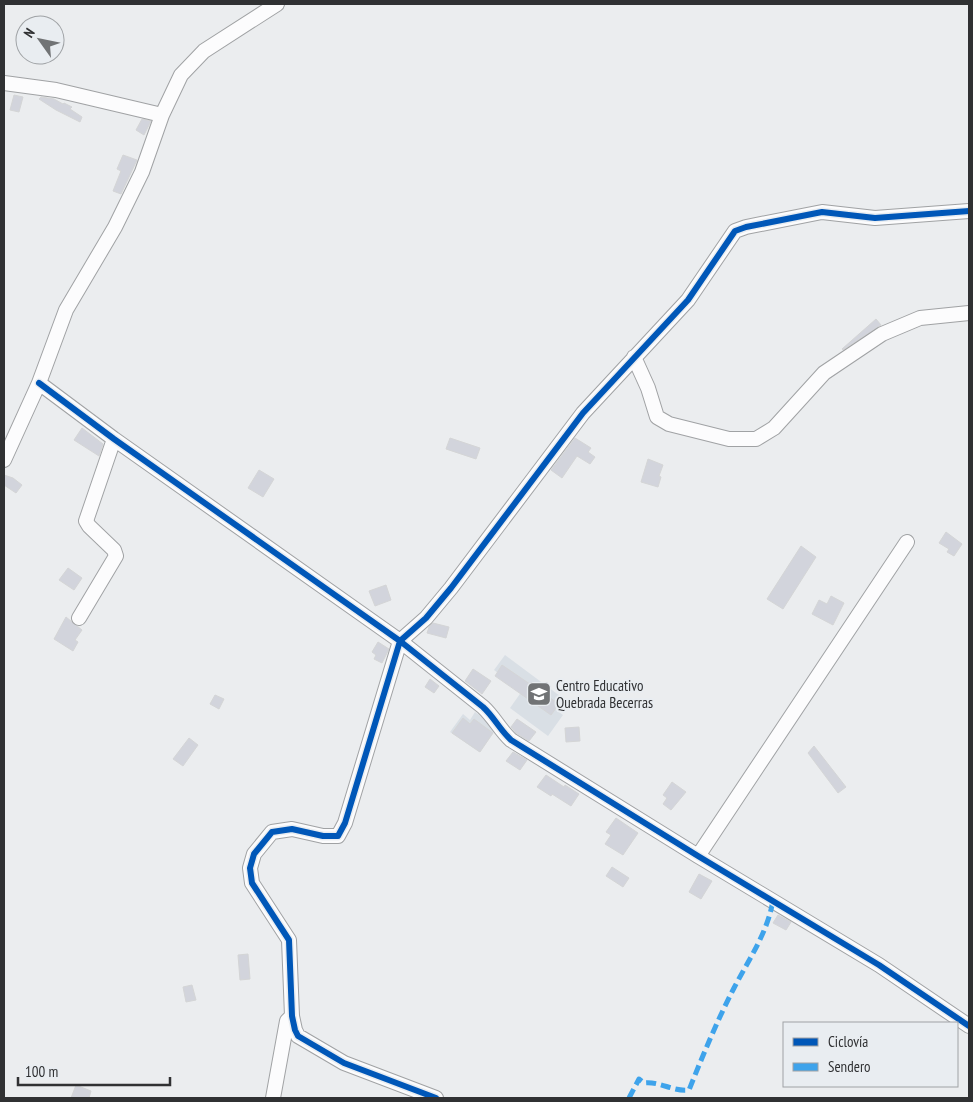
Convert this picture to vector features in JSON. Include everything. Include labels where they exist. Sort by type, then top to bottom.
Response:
[{"type":"street","points":[[4,460],[38,383],[66,310],[116,227],[142,172],[162,114],[181,76],[204,51],[277,4]]},
{"type":"street","points":[[4,83],[56,90],[162,114]]},
{"type":"street","points":[[436,1098],[344,1063],[301,1039],[296,1033],[292,1016],[289,940],[252,883],[250,868],[254,854],[272,832],[292,830],[323,836],[338,836],[345,823],[400,641],[426,618],[583,412],[688,300],[735,231],[746,227],[822,212],[875,218],[969,211]]},
{"type":"street","points":[[634,357],[658,417],[669,424],[729,440],[756,439],[774,428],[824,373],[882,334],[920,318],[969,313]]},
{"type":"street","points":[[38,383],[400,641],[483,707],[494,717],[511,740],[879,965],[969,1026]]},
{"type":"street","points":[[79,618],[116,556],[114,550],[88,526],[86,521],[114,439]]},
{"type":"street","points":[[698,856],[907,542]]},
{"type":"street","points":[[273,1098],[287,1021],[292,1016]]},
{"type":"shaded area","name":"Centro Educativo Quebrada Becerras","points":[[505,655],[560,696],[552,707],[563,715],[548,736],[510,708],[522,691],[494,670]]},
{"type":"shaded area","points":[[475,712],[497,728],[479,752],[450,732],[463,714],[470,720]]},
{"type":"building","points":[[14,95],[23,97],[19,112],[10,110]]},
{"type":"building","points":[[41,97],[54,99],[72,107],[70,109],[82,117],[80,122],[56,110],[39,99]]},
{"type":"building","points":[[142,119],[151,121],[144,135],[136,130]]},
{"type":"building","points":[[123,155],[137,160],[121,194],[113,191],[121,171],[117,169]]},
{"type":"building","points":[[876,319],[881,325],[842,349]]},
{"type":"building","points":[[82,428],[103,444],[99,456],[74,440]]},
{"type":"building","points":[[450,438],[480,448],[476,459],[446,449]]},
{"type":"building","points":[[575,438],[591,448],[588,452],[595,457],[590,464],[577,456],[562,478],[551,470]]},
{"type":"building","points":[[648,459],[663,465],[658,487],[641,482]]},
{"type":"building","points":[[259,470],[274,479],[263,497],[248,488]]},
{"type":"building","points":[[4,475],[13,478],[22,485],[16,493],[4,485]]},
{"type":"building","points":[[946,532],[962,544],[954,556],[947,552],[949,549],[939,543]]},
{"type":"building","points":[[801,546],[816,557],[783,609],[767,599]]},
{"type":"building","points":[[68,568],[82,578],[74,590],[59,580]]},
{"type":"building","points":[[386,585],[391,600],[375,606],[369,591]]},
{"type":"building","points":[[831,596],[844,603],[833,625],[812,614],[819,600],[827,604]]},
{"type":"building","points":[[66,617],[82,630],[75,640],[78,642],[73,651],[54,639]]},
{"type":"building","points":[[433,623],[449,627],[446,638],[427,633]]},
{"type":"building","points":[[378,642],[389,649],[382,663],[374,659],[376,655],[372,652]]},
{"type":"building","points":[[502,665],[559,704],[551,715],[495,676]]},
{"type":"building","points":[[473,669],[491,681],[482,694],[465,681]]},
{"type":"building","points":[[430,679],[439,686],[434,693],[425,687]]},
{"type":"building","points":[[215,695],[224,699],[219,709],[210,704]]},
{"type":"building","points":[[463,718],[470,724],[474,719],[493,733],[480,752],[452,733]]},
{"type":"building","points":[[517,719],[536,732],[529,741],[516,733],[511,727]]},
{"type":"building","points":[[579,727],[580,741],[566,742],[565,728]]},
{"type":"building","points":[[189,738],[198,745],[183,766],[173,759]]},
{"type":"building","points":[[814,746],[846,787],[838,793],[808,753]]},
{"type":"building","points":[[513,752],[527,760],[520,770],[506,761]]},
{"type":"building","points":[[546,775],[579,794],[571,806],[537,787]]},
{"type":"building","points":[[672,782],[686,792],[671,810],[663,804],[667,798],[663,795]]},
{"type":"building","points":[[616,818],[638,833],[623,855],[605,844],[611,835],[606,832]]},
{"type":"building","points":[[612,867],[629,878],[623,887],[606,876]]},
{"type":"building","points":[[699,874],[712,881],[701,899],[689,892]]},
{"type":"building","points":[[778,915],[791,922],[786,930],[773,923]]},
{"type":"building","points":[[248,954],[250,979],[240,980],[238,955]]},
{"type":"building","points":[[192,985],[196,1000],[186,1002],[183,987]]},
{"type":"building","points":[[76,1085],[91,1091],[89,1098],[71,1098]]},
{"type":"marked path","points":[[629,1098],[639,1079],[644,1083],[689,1090],[722,1013],[767,923],[773,900]]},
{"type":"cycle path","points":[[436,1098],[344,1063],[298,1036],[292,1016],[289,940],[252,883],[250,868],[254,854],[272,832],[292,829],[323,836],[338,836],[345,823],[400,641],[426,618],[451,588],[583,413],[688,300],[735,231],[746,227],[822,212],[875,218],[969,211]]},
{"type":"cycle path","points":[[39,383],[114,439],[400,641],[483,707],[511,740],[879,965],[969,1026]]},
{"type":"place","name":"Centro Educativo Quebrada Becerras","points":[[539,694]]}]
